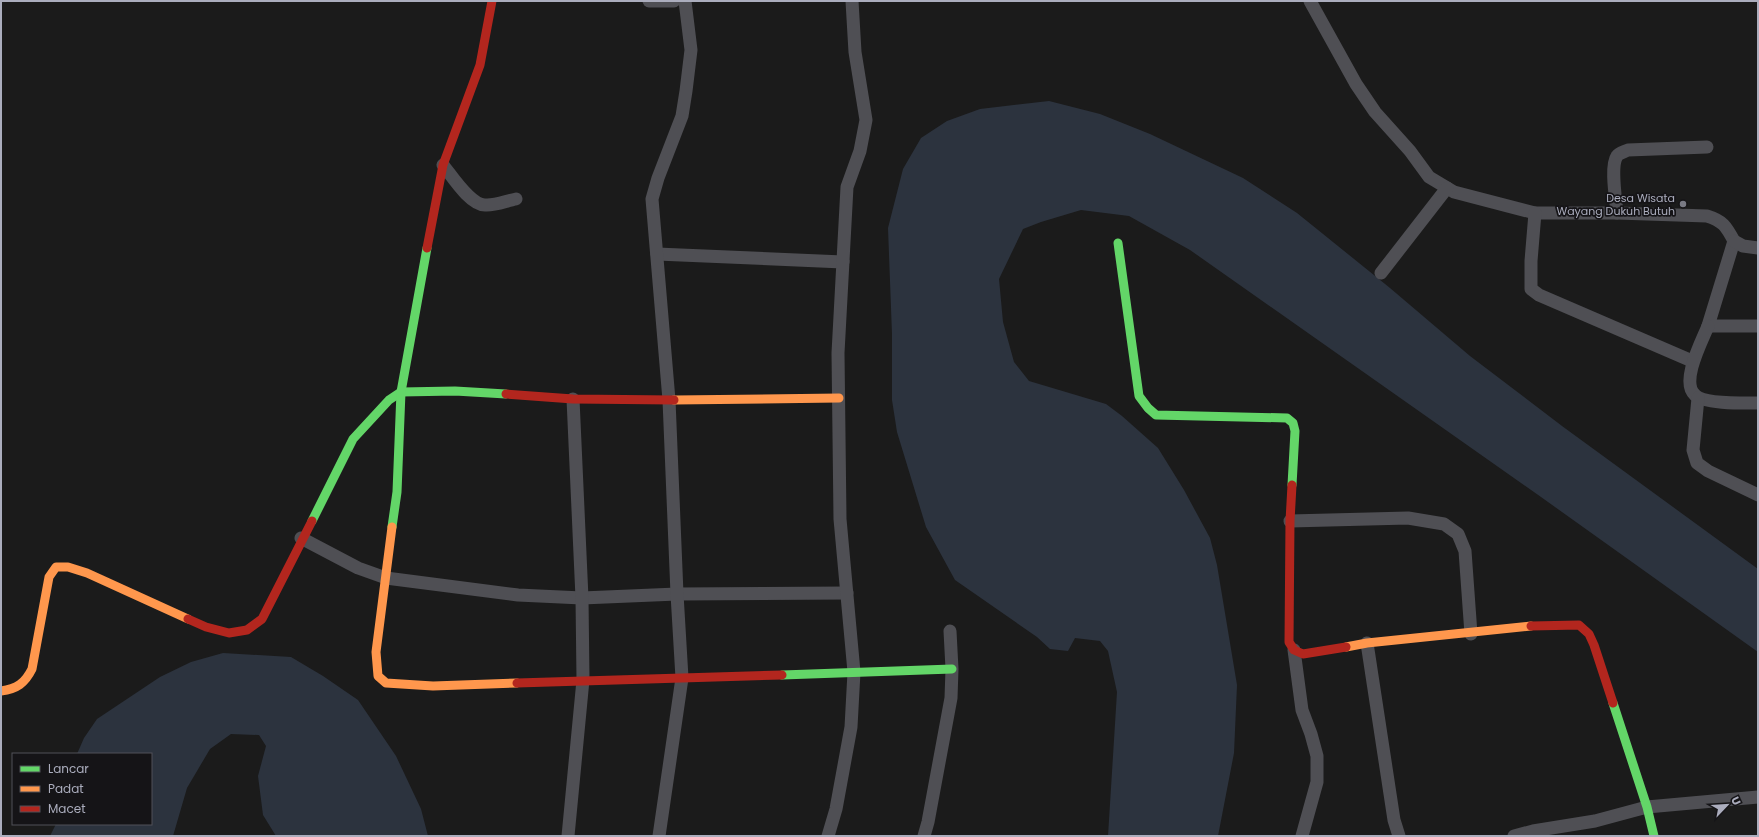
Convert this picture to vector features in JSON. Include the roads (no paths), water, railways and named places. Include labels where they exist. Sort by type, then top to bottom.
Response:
[{"type":"street","points":[[492,1],[480,65],[443,165],[412,325],[401,392],[397,492],[376,652],[378,676],[386,683],[433,686],[952,669]]},
{"type":"street","points":[[649,1],[674,1]]},
{"type":"street","points":[[659,836],[682,678],[668,400],[652,199],[658,178],[682,116],[691,50],[685,1]]},
{"type":"street","points":[[828,836],[836,809],[851,727],[854,672],[840,519],[838,353],[847,187],[860,151],[866,120],[855,52],[852,1]]},
{"type":"street","points":[[1310,1],[1356,84],[1375,112],[1410,151],[1430,177],[1454,192],[1535,214],[1617,213],[1707,216],[1719,220],[1727,228],[1734,241],[1742,246],[1758,248]]},
{"type":"street","points":[[1617,213],[1614,169],[1615,160],[1618,154],[1628,150],[1707,148]]},
{"type":"street","points":[[443,165],[470,199],[478,204],[485,206],[516,199]]},
{"type":"street","points":[[1381,273],[1447,188]]},
{"type":"street","points":[[1535,214],[1531,261],[1531,289],[1539,295],[1692,361]]},
{"type":"street","points":[[1734,241],[1708,326],[1692,361],[1690,386],[1693,394],[1698,398],[1736,404],[1758,403]]},
{"type":"street","points":[[1118,244],[1139,396],[1148,408],[1156,415],[1287,418],[1293,423],[1295,431],[1290,521],[1289,642],[1294,650],[1302,710],[1311,734],[1316,756],[1317,782],[1302,836]]},
{"type":"street","points":[[657,254],[843,262]]},
{"type":"street","points":[[1708,326],[1758,326]]},
{"type":"street","points":[[1,691],[12,690],[27,680],[32,669],[49,577],[56,568],[68,567],[87,573],[206,627],[229,633],[247,630],[262,619],[353,439],[389,400],[401,392],[455,391],[573,399],[668,400],[839,398]]},
{"type":"street","points":[[1698,398],[1693,450],[1697,463],[1708,471],[1758,495]]},
{"type":"street","points":[[568,836],[583,680],[582,598],[573,399]]},
{"type":"street","points":[[1290,521],[1408,518],[1444,524],[1458,534],[1465,551],[1472,634]]},
{"type":"street","points":[[302,538],[358,568],[386,578],[518,595],[582,598],[677,594],[847,593]]},
{"type":"street","points":[[1294,650],[1303,654],[1367,643],[1472,634],[1535,626],[1579,625],[1589,634],[1594,645],[1647,808],[1654,836]]},
{"type":"street","points":[[924,836],[928,822],[951,698],[952,669],[950,632]]},
{"type":"street","points":[[1367,643],[1394,820],[1399,836]]},
{"type":"street","points":[[1514,836],[1534,831],[1595,821],[1647,808],[1758,796]]},
{"type":"place","name":"Desa Wisata Wayang Dukuh Butuh","points":[[1683,204]]}]
